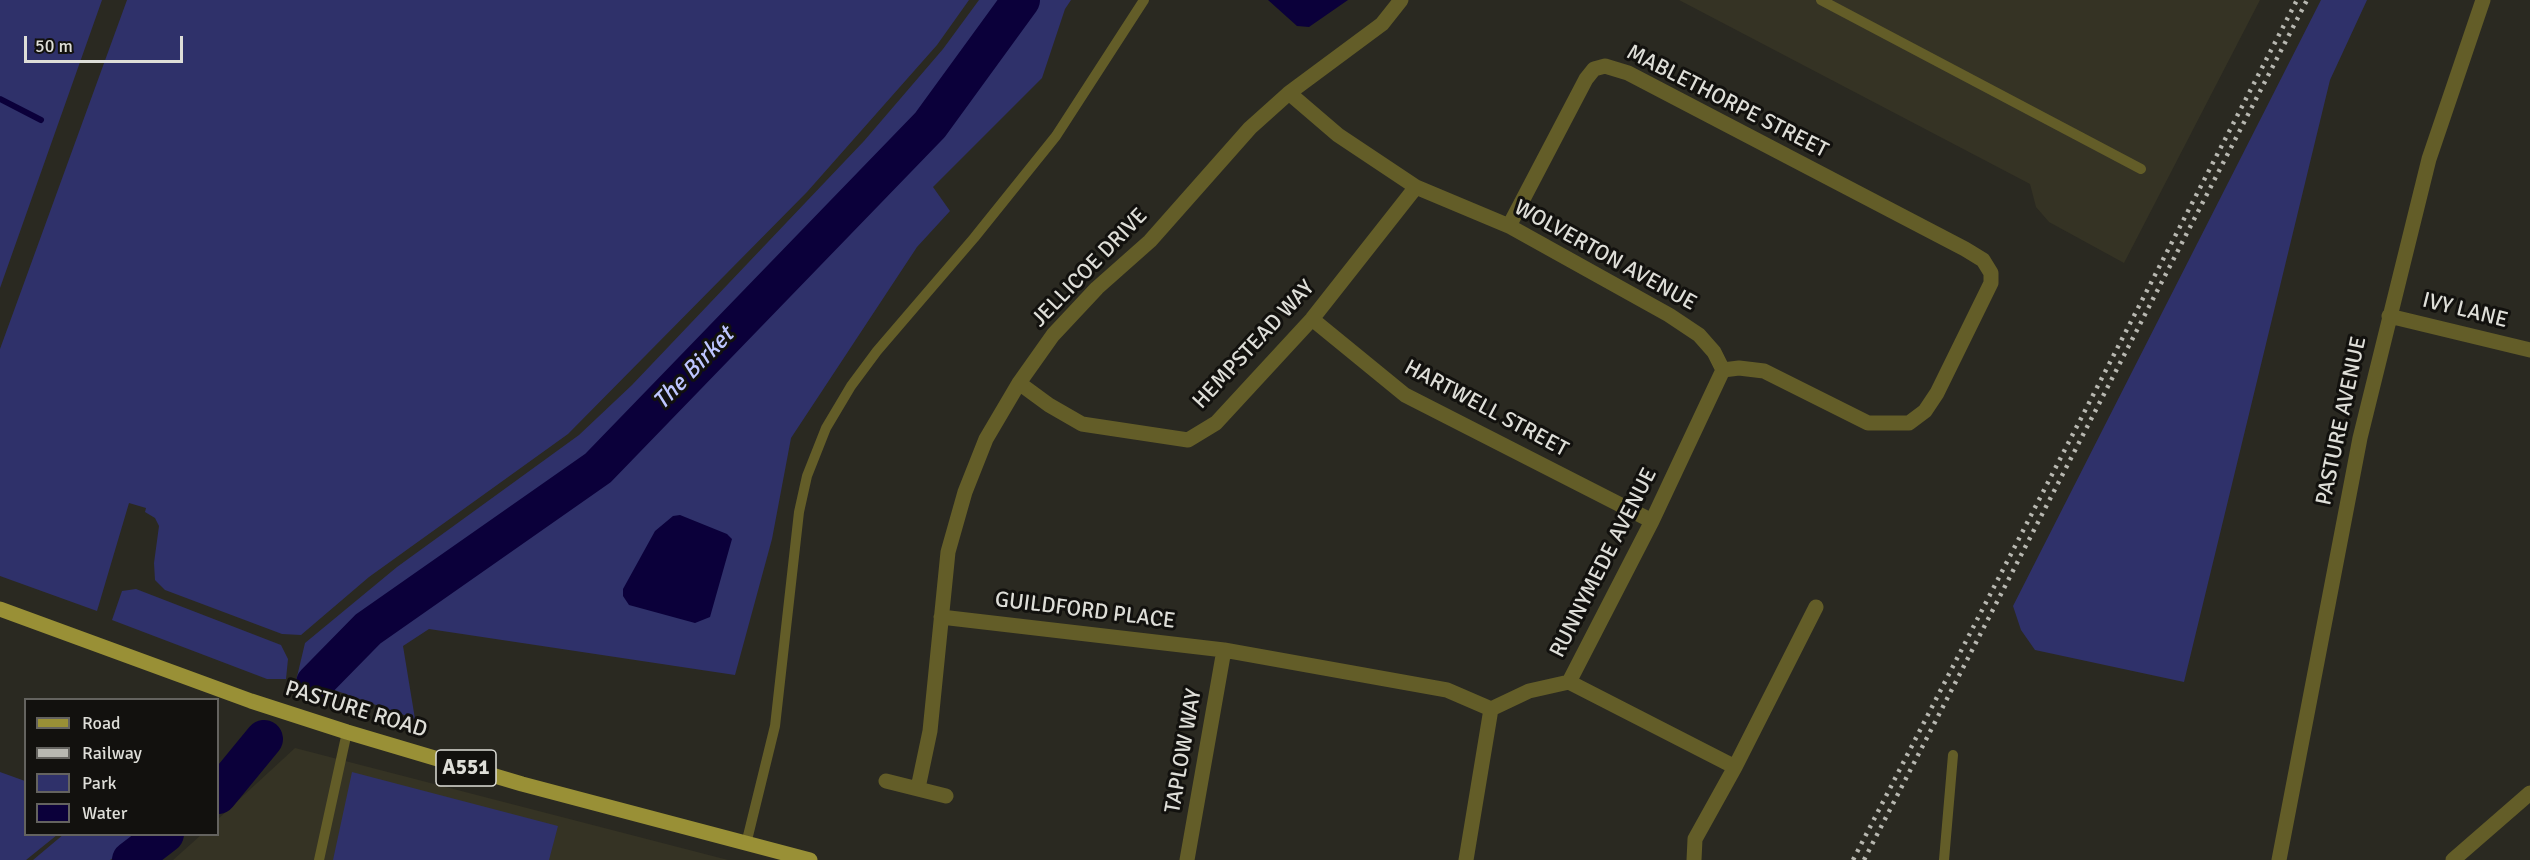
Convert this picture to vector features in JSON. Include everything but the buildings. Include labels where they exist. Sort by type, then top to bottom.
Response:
[{"type":"main road","name":"PASTURE ROAD","points":[[0,609],[243,698],[347,732],[522,784],[746,844],[767,855],[810,860]]},
{"type":"street","name":"JELLICOE DRIVE","points":[[918,788],[930,731],[948,552],[965,492],[986,439],[1019,383],[1053,335],[1097,288],[1150,241],[1250,128],[1289,93],[1365,39],[1382,24],[1401,0]]},
{"type":"street","name":"PASTURE AVENUE","points":[[2279,860],[2360,438],[2429,159],[2483,0]]},
{"type":"street","name":"MABLETHORPE STREET","points":[[1509,226],[1586,79],[1594,69],[1605,66],[1617,68],[1639,79],[1965,249],[1988,265],[1991,283],[1937,393],[1925,411],[1909,423],[1868,423],[1764,371],[1739,368],[1724,370]]},
{"type":"street","name":"WOLVERTON AVENUE","points":[[1289,93],[1338,135],[1416,187],[1509,226],[1669,315],[1699,335],[1714,352],[1724,370]]},
{"type":"street","name":"HEMPSTEAD WAY","points":[[1019,383],[1048,405],[1082,424],[1188,440],[1216,423],[1312,319],[1416,187]]},
{"type":"street","name":"IVY LANE","points":[[2389,316],[2530,350]]},
{"type":"street","name":"HARTWELL STREET","points":[[1312,319],[1405,395],[1652,521]]},
{"type":"street","name":"RUNNYMEDE AVENUE","points":[[1491,709],[1529,691],[1569,682],[1652,521],[1724,370]]},
{"type":"street","points":[[1694,860],[1695,839],[1735,767],[1816,607]]},
{"type":"street","name":"GUILDFORD PLACE","points":[[941,617],[1224,651]]},
{"type":"street","points":[[1224,651],[1447,690],[1491,709],[1466,860]]},
{"type":"street","name":"TAPLOW WAY","points":[[1187,860],[1224,651]]},
{"type":"street","points":[[1569,682],[1735,767]]},
{"type":"street","points":[[886,782],[946,796]]},
{"type":"street","points":[[2453,860],[2530,793]]},
{"type":"lane","points":[[746,844],[775,726],[799,512],[807,476],[826,428],[851,386],[877,351],[981,231],[1056,136],[1144,0]]},
{"type":"lane","points":[[1821,0],[2141,169]]},
{"type":"lane","points":[[319,860],[347,732]]},
{"type":"lane","points":[[1944,860],[1953,755]]},
{"type":"shaded area","points":[[1679,0],[2260,0],[2124,263],[2049,222],[2036,207],[2030,184]]},
{"type":"shaded area","points":[[295,748],[728,860],[173,860],[200,836],[219,836],[219,818]]},
{"type":"green space","points":[[0,0],[102,0],[0,288]]},
{"type":"green space","points":[[127,0],[969,0],[937,45],[807,192],[568,434],[369,577],[301,635],[282,634],[165,590],[155,580],[154,563],[159,526],[155,518],[145,512],[146,508],[129,503],[97,611],[0,576],[0,349]]},
{"type":"green space","points":[[979,0],[1071,0],[1065,9],[1042,78],[933,187],[950,211],[917,247],[791,438],[772,539],[735,675],[429,629],[403,646],[415,719],[315,683],[296,681],[305,643],[397,567],[579,435],[632,385],[864,141],[943,49]]},
{"type":"green space","points":[[2321,0],[2367,0],[2330,80],[2184,682],[2035,650],[2021,630],[2013,606]]},
{"type":"green space","points":[[136,589],[281,645],[288,659],[286,679],[267,679],[112,620],[122,591]]},
{"type":"green space","points":[[0,772],[24,781],[24,836],[56,836],[26,860],[0,860]]},
{"type":"green space","points":[[352,772],[558,826],[549,860],[333,860]]},
{"type":"green space","points":[[62,836],[143,836],[110,860],[33,860]]},
{"type":"water","points":[[1268,0],[1348,0],[1309,27],[1297,26]]},
{"type":"water","points":[[680,515],[727,534],[732,539],[710,617],[695,623],[629,605],[623,596],[623,589],[655,531],[673,516]]},
{"type":"waterway","name":"The Birket","points":[[315,683],[368,629],[598,468],[930,125],[1021,0]]},
{"type":"waterway","points":[[0,99],[41,120]]},
{"type":"waterway","name":"The Birket","points":[[219,794],[264,739]]},
{"type":"waterway","name":"The Birket","points":[[131,860],[162,836]]},
{"type":"railway","points":[[1853,860],[2297,0]]},
{"type":"railway","points":[[1864,860],[2307,0]]}]
